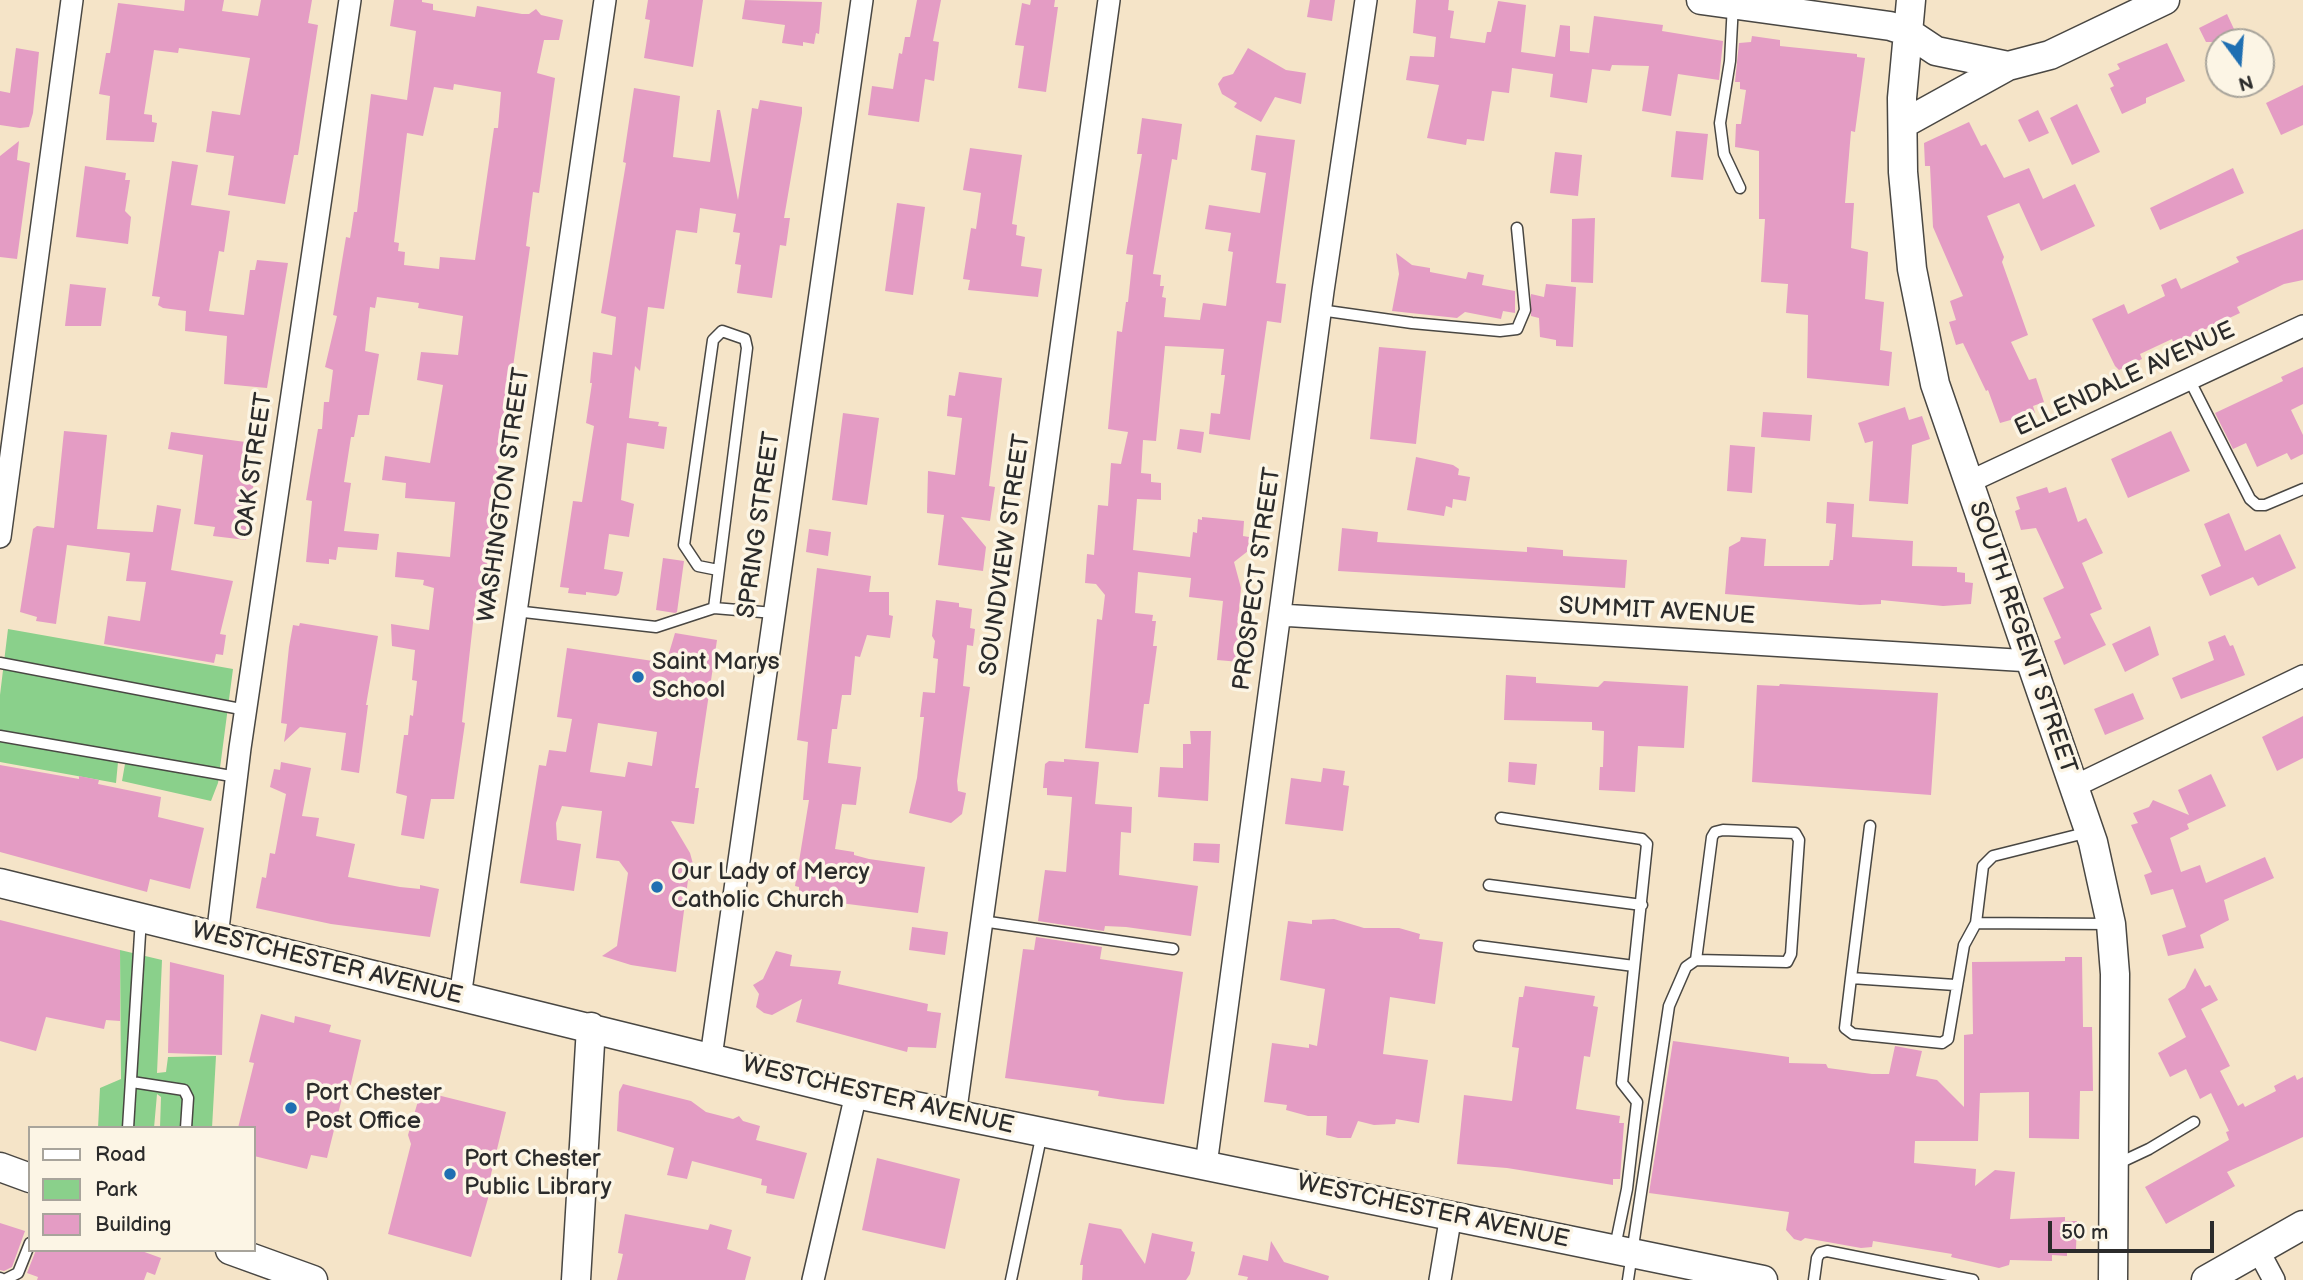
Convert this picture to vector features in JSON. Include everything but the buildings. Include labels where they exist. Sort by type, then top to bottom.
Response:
[{"type":"street","points":[[0,537],[72,0]]},
{"type":"street","name":"OAK STREET","points":[[217,937],[246,710],[350,0]]},
{"type":"street","name":"WASHINGTON STREET","points":[[460,997],[605,0]]},
{"type":"street","name":"SPRING STREET","points":[[710,1057],[862,0]]},
{"type":"street","name":"SOUNDVIEW STREET","points":[[956,1116],[1109,0]]},
{"type":"street","name":"PROSPECT STREET","points":[[1206,1165],[1320,310],[1366,0]]},
{"type":"street","points":[[1701,0],[1890,26],[1906,32],[1936,51],[2008,66]]},
{"type":"street","name":"SOUTH REGENT STREET","points":[[1911,0],[1902,98],[1903,172],[1912,269],[1935,384],[2089,832],[2103,880],[2111,923],[2115,974],[2113,1280]]},
{"type":"street","points":[[1903,124],[2008,66],[2050,55],[2165,0]]},
{"type":"street","name":"ELLENDALE AVENUE","points":[[1969,482],[2303,326]]},
{"type":"street","name":"SUMMIT AVENUE","points":[[1280,615],[2031,661]]},
{"type":"street","points":[[2073,787],[2303,676]]},
{"type":"street","name":"WESTCHESTER AVENUE","points":[[0,883],[856,1094],[1451,1215],[1624,1261],[1763,1280]]},
{"type":"street","points":[[576,1280],[591,1027]]},
{"type":"street","points":[[813,1280],[856,1094]]},
{"type":"street","points":[[0,1167],[28,1177]]},
{"type":"street","points":[[1440,1280],[1451,1215]]},
{"type":"street","points":[[2206,1280],[2303,1225]]},
{"type":"street","points":[[2258,1250],[2274,1280]]},
{"type":"street","points":[[236,1252],[313,1280]]},
{"type":"lane","points":[[1733,5],[1730,61],[1720,123],[1724,154],[1740,188]]},
{"type":"lane","points":[[1320,310],[1412,323],[1500,331],[1517,329],[1525,310],[1517,228]]},
{"type":"lane","points":[[714,608],[719,570],[747,348],[745,339],[722,331],[713,340],[684,545],[698,566],[719,570]]},
{"type":"lane","points":[[2189,379],[2250,499],[2257,505],[2265,505],[2303,489]]},
{"type":"lane","points":[[515,611],[656,628],[714,608],[774,613]]},
{"type":"lane","points":[[0,663],[246,710]]},
{"type":"lane","points":[[0,736],[237,776]]},
{"type":"lane","points":[[1502,818],[1642,839],[1648,851],[1622,1083],[1636,1102],[1627,1189],[1624,1261]]},
{"type":"lane","points":[[1870,826],[1845,1028],[1853,1034],[1941,1043],[1948,1039],[1955,985],[1964,945],[1976,923],[1983,866],[1993,856],[2089,832]]},
{"type":"lane","points":[[1624,1261],[1670,1006],[1686,967],[1696,960],[1787,962],[1791,954],[1799,840],[1795,833],[1715,832],[1712,837],[1696,960]]},
{"type":"lane","points":[[1489,885],[1642,905]]},
{"type":"lane","points":[[128,1126],[141,918]]},
{"type":"lane","points":[[982,922],[1172,949]]},
{"type":"lane","points":[[1976,923],[2111,923]]},
{"type":"lane","points":[[1479,946],[1634,966]]},
{"type":"lane","points":[[1851,978],[1955,985]]},
{"type":"lane","points":[[132,1082],[184,1090],[188,1098],[186,1126]]},
{"type":"lane","points":[[2114,1165],[2149,1149],[2194,1122]]},
{"type":"lane","points":[[1011,1280],[1042,1133]]},
{"type":"lane","points":[[0,1278],[4,1280],[18,1273],[28,1248]]},
{"type":"lane","points":[[1814,1280],[1817,1258],[1820,1253],[1827,1251],[1973,1280]]},
{"type":"green space","points":[[8,629],[233,669],[218,783],[211,801],[122,781],[125,764],[118,762],[116,783],[0,762],[0,695]]},
{"type":"green space","points":[[120,950],[162,960],[157,1073],[166,1072],[168,1057],[216,1056],[212,1126],[160,1126],[161,1097],[157,1094],[154,1126],[98,1126],[100,1088],[121,1079]]},
{"type":"place","name":"Saint Marys School","points":[[638,677]]},
{"type":"place","name":"Our Lady of Mercy Catholic Church","points":[[657,887]]},
{"type":"place","name":"Port Chester Post Office","points":[[291,1108]]},
{"type":"place","name":"Port Chester Public Library","points":[[450,1174]]}]
